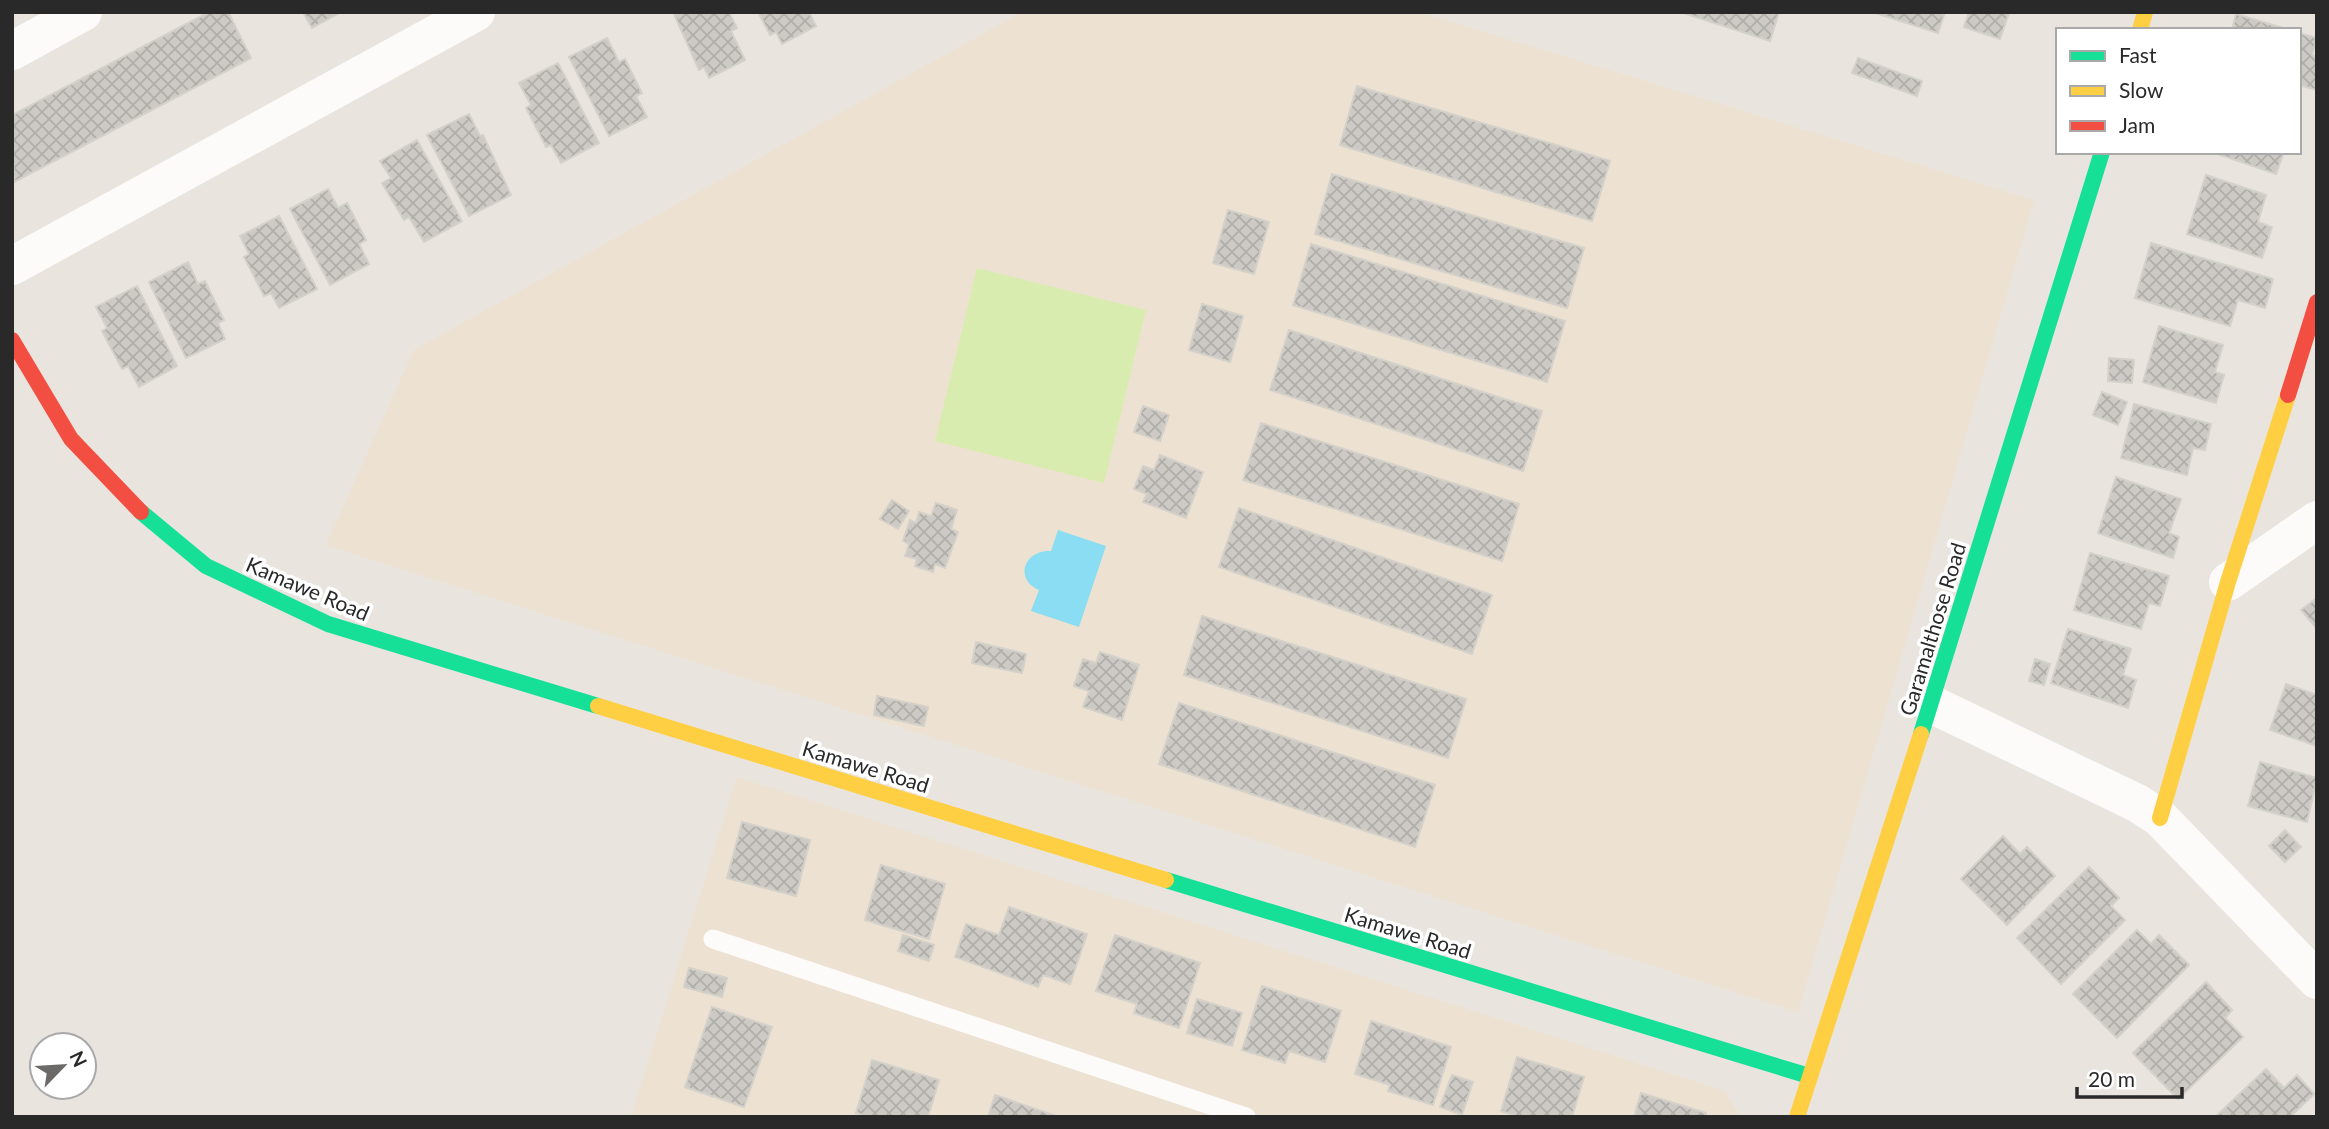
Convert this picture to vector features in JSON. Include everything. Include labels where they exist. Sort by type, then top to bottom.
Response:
[{"type":"street","points":[[12,51],[83,12]]},
{"type":"street","points":[[12,266],[476,12]]},
{"type":"street","name":"Garamalthose Road","points":[[1797,1117],[1931,704],[2101,154]]},
{"type":"street","points":[[2160,818],[2228,582],[2317,302]]},
{"type":"street","name":"Kamawe Road","points":[[12,340],[71,439],[131,504],[206,566],[328,624],[1809,1076]]},
{"type":"street","points":[[2228,582],[2317,520]]},
{"type":"street","points":[[1931,704],[2137,803],[2160,818],[2317,980]]},
{"type":"lane","points":[[713,939],[1246,1117]]},
{"type":"shaded area","points":[[1022,12],[1419,12],[2034,200],[1798,1012],[326,545],[414,350]]},
{"type":"shaded area","points":[[737,777],[1725,1091],[1740,1117],[631,1117]]},
{"type":"green space","points":[[977,268],[1146,310],[1104,483],[935,441]]},
{"type":"water","points":[[1058,530],[1106,546],[1079,627],[1031,611],[1039,590],[1026,579],[1026,566],[1034,555],[1051,551]]},
{"type":"building","points":[[209,12],[228,12],[251,58],[14,182],[12,115]]},
{"type":"building","points":[[303,12],[341,12],[312,28]]},
{"type":"building","points":[[673,12],[729,12],[737,28],[731,31],[745,60],[709,78],[704,67],[699,70]]},
{"type":"building","points":[[758,12],[809,12],[816,26],[782,44],[776,32],[770,35]]},
{"type":"building","points":[[1680,12],[1779,12],[1770,41]]},
{"type":"building","points":[[1872,12],[1945,12],[1938,33]]},
{"type":"building","points":[[1969,12],[2009,13],[2000,39],[1964,27]]},
{"type":"building","points":[[2236,14],[2283,28],[2232,28]]},
{"type":"building","points":[[2301,34],[2317,38],[2312,55],[2317,57],[2316,90],[2301,86]]},
{"type":"building","points":[[607,38],[619,62],[625,59],[642,93],[636,96],[647,117],[609,136],[569,57]]},
{"type":"building","points":[[1858,58],[1922,81],[1917,96],[1852,73]]},
{"type":"building","points":[[558,63],[599,143],[561,163],[551,145],[546,147],[526,108],[531,105],[519,83]]},
{"type":"building","points":[[1357,86],[1610,161],[1592,221],[1340,145]]},
{"type":"building","points":[[469,114],[480,136],[483,135],[511,195],[469,216],[427,135]]},
{"type":"building","points":[[417,140],[462,221],[424,242],[409,217],[404,220],[382,183],[391,178],[380,161]]},
{"type":"building","points":[[2218,154],[2283,154],[2276,174]]},
{"type":"building","points":[[1332,174],[1584,248],[1567,308],[1315,234]]},
{"type":"building","points":[[2206,175],[2266,195],[2258,222],[2272,227],[2262,258],[2187,234]]},
{"type":"building","points":[[328,189],[338,208],[347,203],[366,240],[359,244],[369,264],[330,285],[290,209]]},
{"type":"building","points":[[1228,210],[1269,222],[1254,274],[1213,263]]},
{"type":"building","points":[[279,216],[317,289],[279,308],[271,293],[264,296],[244,257],[249,254],[240,236]]},
{"type":"building","points":[[2151,243],[2273,279],[2265,308],[2238,300],[2230,326],[2135,298]]},
{"type":"building","points":[[1311,244],[1565,321],[1547,382],[1293,305]]},
{"type":"building","points":[[188,262],[198,284],[205,281],[224,320],[218,323],[225,339],[186,358],[149,282]]},
{"type":"building","points":[[137,286],[177,366],[139,387],[128,366],[122,369],[102,331],[107,328],[96,307]]},
{"type":"building","points":[[1202,304],[1243,316],[1230,362],[1189,350]]},
{"type":"building","points":[[2159,326],[2223,345],[2215,372],[2224,375],[2216,403],[2143,382]]},
{"type":"building","points":[[1289,330],[1542,411],[1523,471],[1270,390]]},
{"type":"building","points":[[2109,358],[2134,360],[2132,383],[2108,381]]},
{"type":"building","points":[[2102,392],[2127,402],[2118,425],[2093,415]]},
{"type":"building","points":[[2134,404],[2211,424],[2205,450],[2193,448],[2187,475],[2121,458]]},
{"type":"building","points":[[1143,406],[1169,415],[1160,441],[1134,432]]},
{"type":"building","points":[[1261,423],[1519,504],[1502,561],[1243,480]]},
{"type":"building","points":[[1160,455],[1203,472],[1186,518],[1143,502],[1147,494],[1134,489],[1143,466],[1154,470]]},
{"type":"building","points":[[2116,477],[2181,499],[2169,533],[2179,537],[2173,558],[2098,533]]},
{"type":"building","points":[[892,500],[909,511],[898,529],[880,519]]},
{"type":"building","points":[[936,503],[957,510],[951,529],[958,532],[945,568],[935,564],[933,572],[915,566],[917,559],[905,556],[909,544],[903,541],[910,520],[916,523],[919,512],[931,516]]},
{"type":"building","points":[[1239,508],[1492,595],[1472,654],[1219,567]]},
{"type":"building","points":[[2090,553],[2169,576],[2160,606],[2149,603],[2141,629],[2074,610]]},
{"type":"building","points":[[2317,598],[2317,629],[2301,610]]},
{"type":"building","points":[[1202,616],[1466,699],[1448,758],[1184,675]]},
{"type":"building","points":[[2068,629],[2131,649],[2123,675],[2136,680],[2128,708],[2051,683]]},
{"type":"building","points":[[976,642],[1026,654],[1022,673],[972,663]]},
{"type":"building","points":[[1100,652],[1139,665],[1122,720],[1083,707],[1089,691],[1074,686],[1083,659],[1096,663]]},
{"type":"building","points":[[2035,659],[2050,664],[2044,685],[2029,681]]},
{"type":"building","points":[[2286,684],[2317,695],[2317,746],[2270,730]]},
{"type":"building","points":[[877,696],[928,707],[924,726],[874,715]]},
{"type":"building","points":[[1179,703],[1435,785],[1415,847],[1159,764]]},
{"type":"building","points":[[2260,762],[2317,778],[2307,822],[2248,806]]},
{"type":"building","points":[[742,822],[810,840],[796,896],[727,878]]},
{"type":"building","points":[[2285,830],[2301,847],[2285,862],[2269,846]]},
{"type":"building","points":[[2003,836],[2020,854],[2027,847],[2055,876],[2007,925],[1961,879]]},
{"type":"building","points":[[881,865],[945,884],[929,939],[865,920]]},
{"type":"building","points":[[2089,867],[2119,898],[2111,906],[2125,920],[2061,984],[2017,938]]},
{"type":"building","points":[[1009,907],[1087,934],[1070,984],[1043,975],[1038,987],[955,957],[966,924],[999,935]]},
{"type":"building","points":[[2137,930],[2151,944],[2159,935],[2189,965],[2117,1038],[2073,994]]},
{"type":"building","points":[[903,935],[934,945],[929,961],[898,951]]},
{"type":"building","points":[[1115,935],[1200,963],[1179,1028],[1134,1013],[1137,1004],[1096,991]]},
{"type":"building","points":[[689,968],[727,978],[722,997],[684,987]]},
{"type":"building","points":[[2206,982],[2232,1010],[2225,1018],[2243,1037],[2178,1099],[2133,1053]]},
{"type":"building","points":[[1262,986],[1341,1011],[1325,1062],[1289,1051],[1285,1063],[1242,1050]]},
{"type":"building","points":[[1197,999],[1242,1013],[1232,1046],[1187,1033]]},
{"type":"building","points":[[712,1007],[772,1027],[744,1107],[685,1087]]},
{"type":"building","points":[[1371,1021],[1451,1047],[1433,1105],[1388,1091],[1390,1085],[1355,1074]]},
{"type":"building","points":[[1517,1057],[1584,1077],[1572,1117],[1519,1117],[1501,1111]]},
{"type":"building","points":[[872,1060],[939,1080],[928,1117],[870,1117],[856,1113]]},
{"type":"building","points":[[2266,1069],[2284,1088],[2297,1075],[2314,1094],[2290,1117],[2215,1117]]},
{"type":"building","points":[[1452,1075],[1473,1082],[1462,1115],[1440,1107]]},
{"type":"building","points":[[1641,1093],[1706,1113],[1705,1117],[1634,1117]]},
{"type":"building","points":[[995,1095],[1059,1117],[988,1117]]},
{"type":"traffic: fast","points":[[1921,734],[2101,154]]},
{"type":"traffic: fast","points":[[141,512],[206,566],[328,624],[598,706]]},
{"type":"traffic: fast","points":[[1166,880],[1809,1076]]},
{"type":"traffic: slow","points":[[2141,28],[2145,12]]},
{"type":"traffic: slow","points":[[2160,818],[2228,582],[2288,395]]},
{"type":"traffic: slow","points":[[598,706],[1166,880]]},
{"type":"traffic: slow","points":[[1797,1117],[1921,734]]},
{"type":"traffic: jam","points":[[2288,395],[2317,302]]},
{"type":"traffic: jam","points":[[12,340],[71,439],[141,512]]}]
